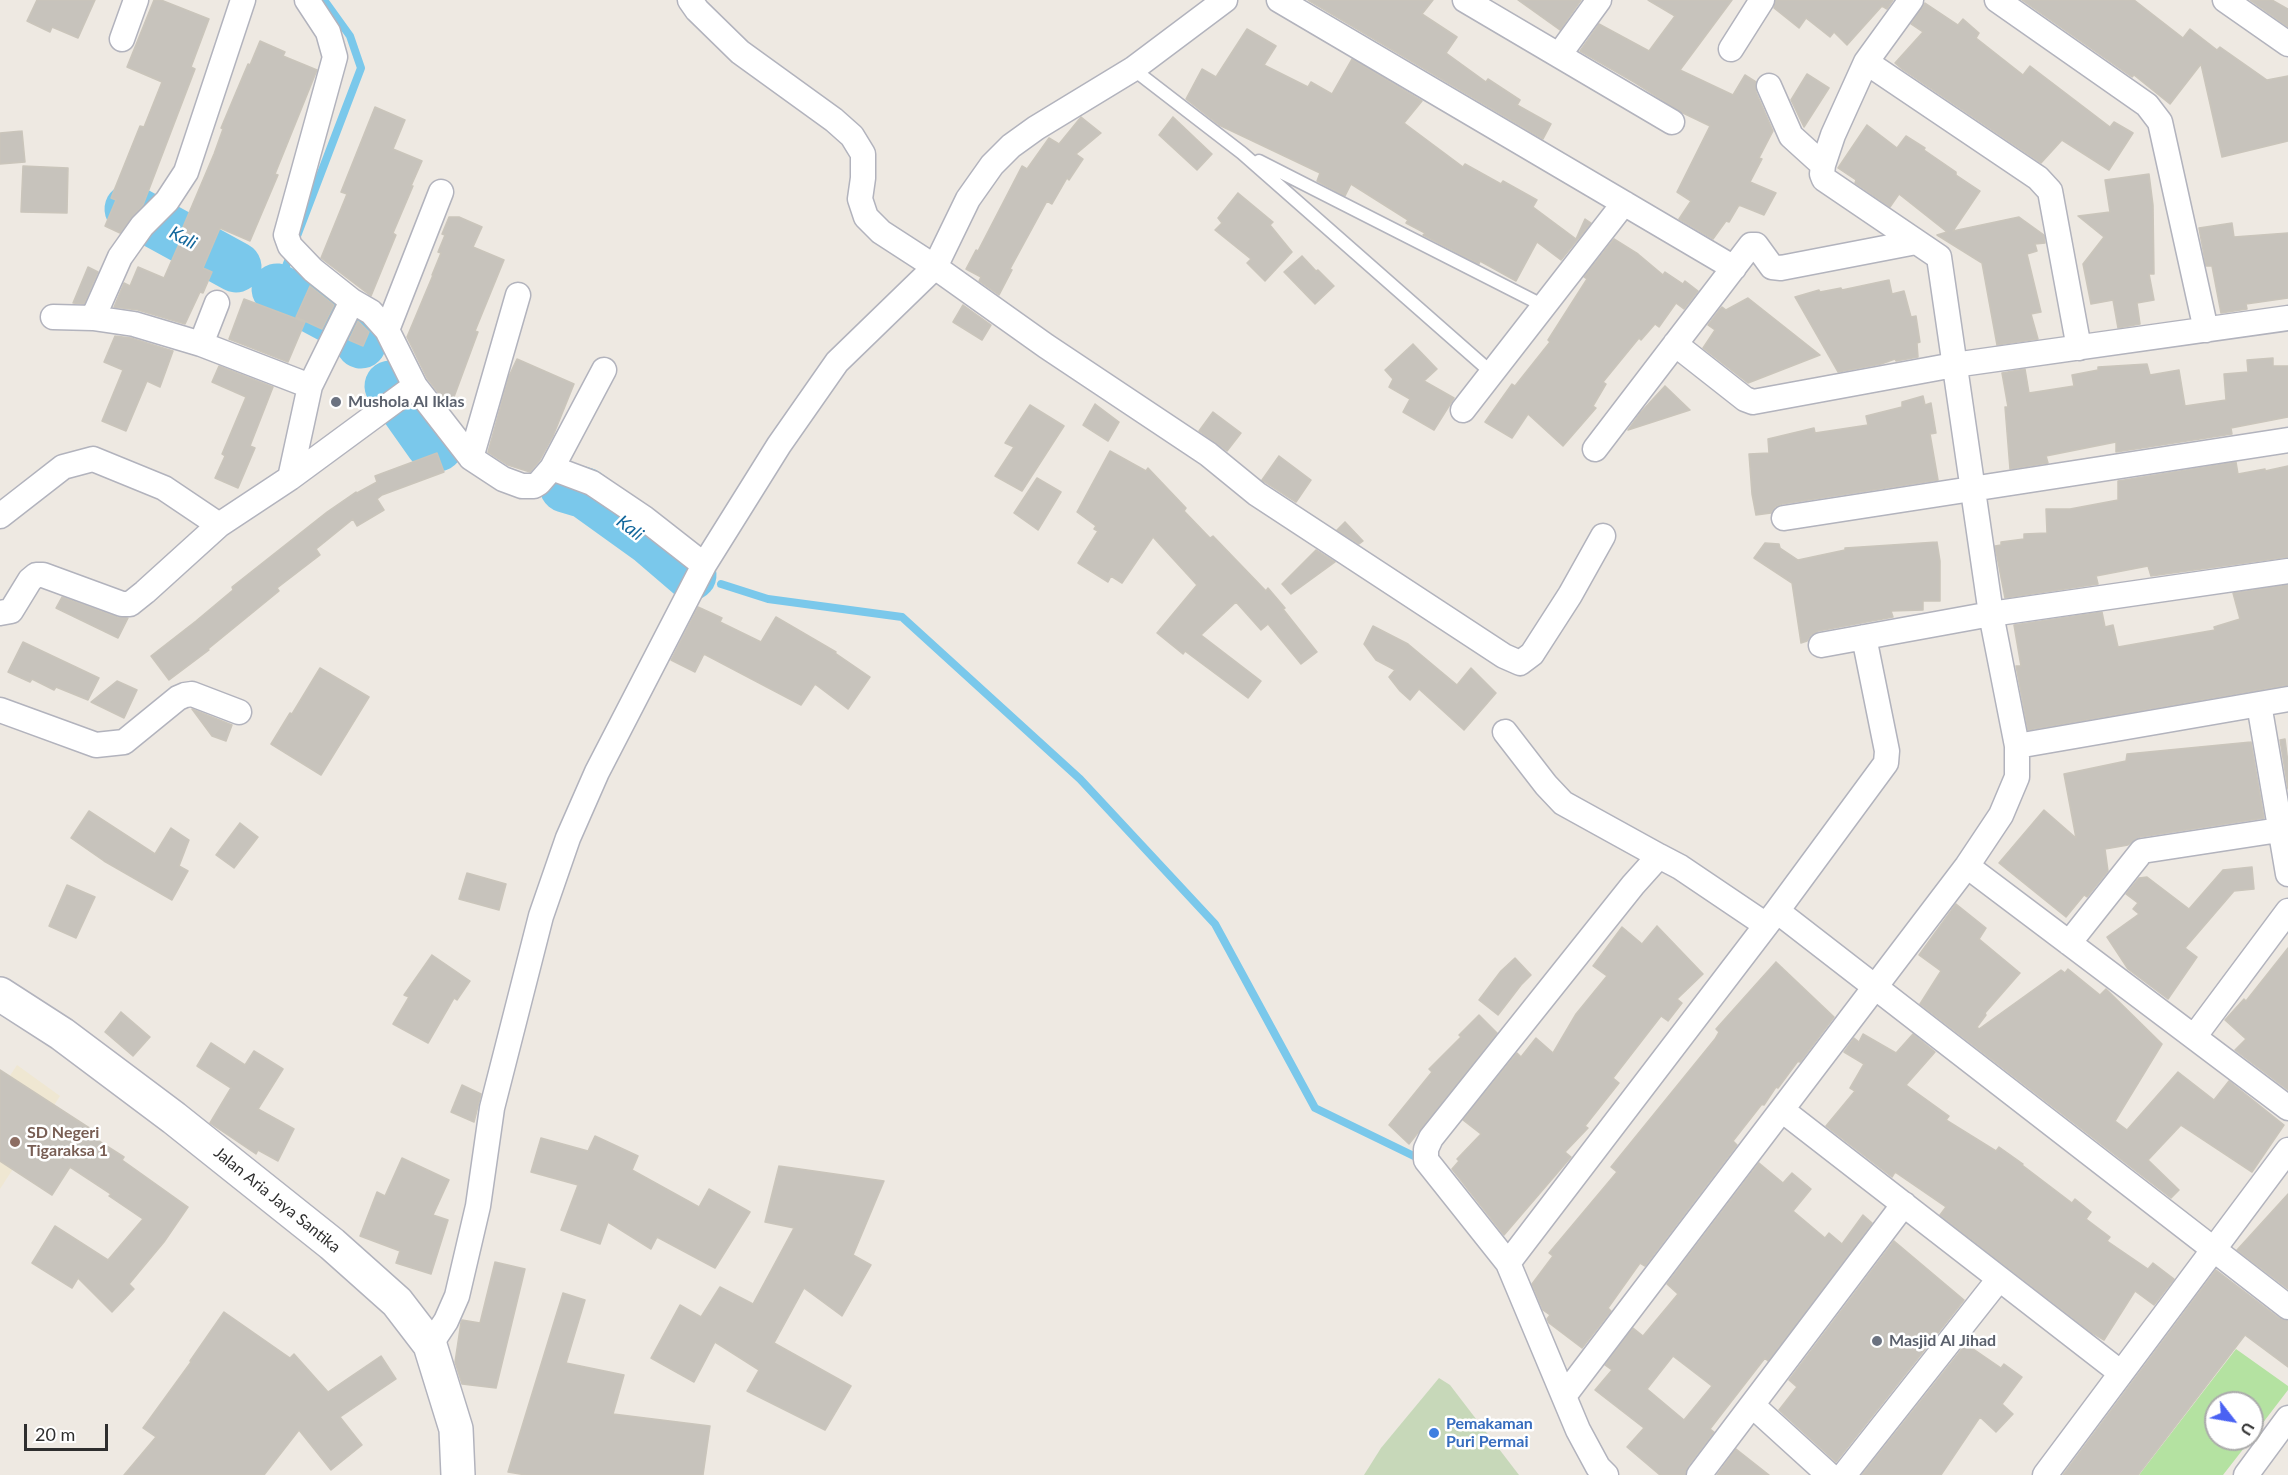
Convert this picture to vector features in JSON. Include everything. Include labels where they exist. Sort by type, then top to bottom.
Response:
[{"type":"street","points":[[122,39],[136,0]]},
{"type":"street","points":[[93,318],[120,256],[142,226],[167,201],[186,172],[243,0]]},
{"type":"street","points":[[307,0],[328,32],[335,57],[286,236],[290,246],[313,270],[352,301],[371,312],[387,330],[415,386],[471,458],[503,479],[522,486],[534,486],[552,468],[604,370]]},
{"type":"street","points":[[690,0],[697,10],[740,52],[834,120],[852,136],[862,154],[863,178],[860,199],[866,217],[881,232],[1208,454],[1257,494],[1514,662],[1520,663],[1532,654],[1604,536]]},
{"type":"street","points":[[430,1345],[446,1321],[457,1296],[478,1206],[492,1108],[541,916],[568,838],[597,772],[704,565],[778,445],[837,362],[935,267],[968,199],[992,165],[1011,146],[1036,128],[1133,69],[1225,0]]},
{"type":"street","points":[[1279,0],[1734,268]]},
{"type":"street","points":[[1465,0],[1672,122]]},
{"type":"street","points":[[1559,55],[1599,0]]},
{"type":"street","points":[[1731,49],[1762,0]]},
{"type":"street","points":[[1564,1396],[1967,866],[2001,815],[2017,777],[2017,746],[1991,614],[1939,257],[1824,179],[1822,165],[1866,62],[1911,0]]},
{"type":"street","points":[[1997,0],[2147,105],[2160,122],[2206,330]]},
{"type":"street","points":[[2225,0],[2288,44]]},
{"type":"street","points":[[1866,62],[2038,178],[2050,190],[2079,348]]},
{"type":"street","points":[[1769,86],[1791,136],[1822,165]]},
{"type":"street","points":[[387,330],[441,192]]},
{"type":"street","points":[[1463,410],[1624,203]]},
{"type":"street","points":[[1595,449],[1754,244],[1772,267],[1781,268],[1916,242]]},
{"type":"street","points":[[471,458],[518,295]]},
{"type":"street","points":[[290,478],[310,386],[352,301]]},
{"type":"street","points":[[201,344],[217,303]]},
{"type":"street","points":[[53,318],[93,318],[134,324],[201,344],[310,386]]},
{"type":"street","points":[[1676,344],[1745,399],[1753,402],[1954,365],[2288,318]]},
{"type":"street","points":[[0,613],[11,611],[30,580],[43,575],[122,604],[130,604],[219,525],[290,478],[415,386]]},
{"type":"street","points":[[1784,518],[2288,440]]},
{"type":"street","points":[[0,516],[63,467],[93,459],[164,488],[219,525]]},
{"type":"street","points":[[552,468],[592,483],[644,518],[704,565]]},
{"type":"street","points":[[1821,645],[1991,614],[2288,571]]},
{"type":"street","points":[[1508,1263],[1772,918],[1878,777],[1886,763],[1887,751],[1864,637]]},
{"type":"street","points":[[0,710],[96,745],[124,742],[178,698],[185,695],[192,694],[239,712]]},
{"type":"street","points":[[2017,746],[2288,699]]},
{"type":"street","points":[[2259,704],[2288,874]]},
{"type":"street","points":[[1505,732],[1563,803],[1772,918],[1876,987],[2288,1307]]},
{"type":"street","points":[[2069,943],[2142,851],[2279,830]]},
{"type":"street","points":[[1606,1475],[1598,1467],[1578,1430],[1508,1263],[1426,1160],[1426,1149],[1431,1138],[1659,856]]},
{"type":"street","points":[[1967,866],[2288,1108]]},
{"type":"street","points":[[2194,1037],[2288,911]]},
{"type":"street","name":"Jalan Aria Jaya Santika","points":[[0,994],[62,1034],[174,1118],[332,1244],[397,1302],[430,1345],[456,1429],[458,1475]]},
{"type":"street","points":[[1782,1110],[2121,1373]]},
{"type":"street","points":[[2045,1475],[2288,1150]]},
{"type":"street","points":[[1699,1475],[1904,1204]]},
{"type":"street","points":[[1844,1475],[1999,1279]]},
{"type":"street","points":[[1752,1405],[1829,1475]]},
{"type":"street","points":[[2246,1475],[2288,1418]]},
{"type":"lane","points":[[1133,69],[1242,153],[1492,373]]},
{"type":"lane","points":[[1242,153],[1544,306]]},
{"type":"shaded area","name":"SD Negeri Tigaraksa 1","points":[[17,1065],[60,1096],[0,1189],[0,1091]]},
{"type":"green space","points":[[2236,1349],[2288,1386],[2288,1390],[2264,1421],[2264,1391],[2204,1391],[2204,1451],[2242,1451],[2223,1475],[2139,1475]]},
{"type":"green space","points":[[1439,1378],[1450,1385],[1519,1475],[1364,1475],[1381,1448]]},
{"type":"building","points":[[37,0],[95,0],[78,38],[52,27],[50,32],[27,21]]},
{"type":"building","points":[[154,0],[161,0],[209,19],[191,67],[195,69],[143,205],[120,233],[105,226],[116,200],[111,198],[140,126],[144,127],[162,82],[127,67]]},
{"type":"building","points":[[1308,0],[1433,0],[1422,14],[1457,37],[1446,53],[1486,82],[1488,79],[1520,100],[1517,105],[1551,124],[1543,139]]},
{"type":"building","points":[[1518,0],[1581,0],[1560,30]]},
{"type":"building","points":[[1648,0],[1732,0],[1680,70],[1733,95],[1745,75],[1756,82],[1756,92],[1773,131],[1750,182],[1776,193],[1764,215],[1739,205],[1729,222],[1726,221],[1713,239],[1679,219],[1691,201],[1677,192],[1710,126],[1683,113],[1580,51],[1599,24],[1649,51],[1675,16]]},
{"type":"building","points":[[1776,0],[1893,0],[1887,9],[1882,6],[1847,45],[1834,32],[1830,37],[1806,18],[1799,28],[1774,8]]},
{"type":"building","points":[[2022,0],[2134,0],[2183,38],[2190,29],[2217,50],[2220,47],[2267,80],[2288,76],[2288,141],[2222,157],[2201,64],[2170,104],[2134,75],[2132,77]]},
{"type":"building","points":[[2250,0],[2272,0],[2288,9],[2288,27]]},
{"type":"building","points":[[1925,3],[1958,25],[1963,19],[1979,33],[1976,38],[2023,75],[2030,66],[2110,127],[2114,122],[2133,133],[2109,170],[2062,140],[2041,163],[1895,63],[1923,32],[1911,24]]},
{"type":"building","points":[[1247,29],[1276,46],[1264,65],[1308,87],[1311,82],[1332,94],[1352,59],[1422,101],[1404,123],[1463,167],[1465,164],[1537,200],[1533,207],[1576,239],[1585,219],[1591,223],[1561,260],[1537,242],[1516,281],[1480,261],[1479,264],[1423,235],[1425,233],[1406,223],[1408,220],[1351,184],[1345,196],[1317,181],[1320,173],[1219,125],[1186,99],[1202,69],[1216,77]]},
{"type":"building","points":[[260,41],[285,52],[283,56],[317,70],[275,174],[278,175],[250,241],[220,228],[203,268],[212,272],[185,324],[138,310],[114,307],[124,283],[130,286],[138,267],[164,278],[186,228],[183,227],[214,154],[223,129],[221,128]]},
{"type":"building","points":[[1807,74],[1829,88],[1804,127],[1791,100]]},
{"type":"building","points":[[375,107],[405,120],[393,149],[422,161],[393,233],[396,235],[371,296],[321,258],[347,194],[341,192]]},
{"type":"building","points":[[1081,117],[1101,133],[1076,154],[1083,159],[1069,180],[1067,178],[1052,204],[1047,201],[1010,269],[1012,270],[999,295],[979,281],[981,277],[966,269],[976,250],[978,251],[1022,166],[1027,169],[1049,138],[1059,144]]},
{"type":"building","points":[[1173,117],[1212,154],[1197,170],[1159,135]]},
{"type":"building","points":[[1867,125],[1897,148],[1906,136],[1980,191],[1953,231],[2019,217],[2044,235],[2045,243],[2035,244],[2037,251],[2027,254],[2041,312],[2031,314],[2038,339],[1997,345],[1982,263],[1937,235],[1947,232],[1899,194],[1890,207],[1855,183],[1856,180],[1838,168]]},
{"type":"building","points":[[22,131],[25,162],[0,164],[0,133]]},
{"type":"building","points":[[23,166],[68,168],[67,213],[21,212]]},
{"type":"building","points":[[2149,174],[2153,205],[2154,274],[2149,274],[2154,300],[2137,303],[2140,324],[2118,328],[2113,300],[2091,304],[2083,264],[2104,237],[2078,216],[2110,212],[2105,180]]},
{"type":"building","points":[[1238,193],[1273,222],[1270,225],[1292,252],[1265,281],[1247,263],[1251,259],[1215,230],[1222,223],[1218,218]]},
{"type":"building","points":[[449,217],[459,217],[482,227],[473,247],[504,260],[475,331],[478,332],[451,405],[446,403],[427,378],[407,337],[441,253],[438,252],[445,235],[442,234]]},
{"type":"building","points":[[2232,223],[2234,237],[2288,233],[2288,298],[2246,304],[2247,309],[2221,313],[2212,266],[2206,266],[2199,228]]},
{"type":"building","points":[[1614,239],[1638,254],[1663,275],[1665,272],[1683,284],[1685,281],[1698,291],[1684,309],[1676,303],[1659,327],[1655,324],[1641,340],[1639,338],[1603,382],[1606,384],[1593,406],[1596,408],[1563,446],[1528,414],[1512,438],[1485,422],[1512,384],[1515,386],[1550,342],[1548,340],[1587,279],[1584,277]]},
{"type":"building","points":[[1302,256],[1334,286],[1315,304],[1284,272]]},
{"type":"building","points":[[88,267],[98,272],[84,304],[73,303]]},
{"type":"building","points":[[1889,280],[1892,294],[1904,291],[1911,317],[1916,316],[1920,342],[1917,343],[1918,357],[1896,361],[1895,359],[1838,372],[1795,297],[1819,290],[1820,292],[1841,288],[1842,290]]},
{"type":"building","points":[[310,286],[334,305],[322,329],[296,317]]},
{"type":"building","points":[[1748,298],[1820,355],[1748,383],[1703,348],[1715,330],[1708,325],[1720,309],[1722,307],[1726,310]]},
{"type":"building","points":[[244,299],[305,322],[288,362],[229,339]]},
{"type":"building","points":[[963,305],[991,325],[982,340],[953,322]]},
{"type":"building","points":[[358,321],[369,332],[363,346],[349,340]]},
{"type":"building","points":[[115,336],[131,338],[173,351],[160,387],[147,381],[126,431],[102,421],[123,370],[104,362]]},
{"type":"building","points":[[1413,344],[1437,369],[1424,381],[1454,398],[1434,430],[1403,412],[1410,399],[1389,387],[1393,379],[1385,370]]},
{"type":"building","points":[[2273,358],[2273,366],[2288,366],[2288,417],[2231,428],[2232,434],[2116,452],[2116,442],[2046,456],[2048,463],[2010,469],[2005,407],[2008,407],[2002,373],[2025,369],[2029,393],[2074,386],[2072,375],[2098,370],[2098,367],[2147,364],[2150,375],[2179,370],[2185,406],[2226,400],[2224,374],[2248,372],[2247,360]]},
{"type":"building","points":[[517,359],[574,384],[553,436],[540,460],[530,472],[508,465],[488,452],[509,376]]},
{"type":"building","points":[[219,366],[273,387],[250,446],[255,448],[238,488],[215,478],[225,456],[222,454],[246,397],[212,382]]},
{"type":"building","points":[[1665,386],[1690,410],[1628,430],[1641,412]]},
{"type":"building","points":[[1923,396],[1925,405],[1931,403],[1936,433],[1930,434],[1938,480],[1782,504],[1775,507],[1771,513],[1756,515],[1749,454],[1769,453],[1768,439],[1814,428],[1815,433],[1868,425],[1866,416],[1902,407],[1902,402]]},
{"type":"building","points":[[1095,404],[1119,422],[1108,441],[1083,425]]},
{"type":"building","points":[[1030,405],[1064,426],[1022,491],[995,476],[1014,447],[1005,443]]},
{"type":"building","points":[[1213,412],[1241,433],[1227,451],[1199,431]]},
{"type":"building","points":[[1110,451],[1146,471],[1148,468],[1186,508],[1184,511],[1210,538],[1213,536],[1266,591],[1268,588],[1317,652],[1301,664],[1268,624],[1261,630],[1236,602],[1201,635],[1261,681],[1248,698],[1185,651],[1183,654],[1157,633],[1197,585],[1153,537],[1122,583],[1111,576],[1108,582],[1078,563],[1098,531],[1094,529],[1096,526],[1077,512]]},
{"type":"building","points":[[437,453],[444,472],[382,495],[377,499],[384,510],[357,526],[353,519],[316,549],[320,555],[277,588],[279,591],[209,650],[169,680],[151,656],[233,590],[232,587],[327,512],[356,492],[377,482],[375,476]]},
{"type":"building","points":[[1279,456],[1311,480],[1296,502],[1262,480]]},
{"type":"building","points":[[2236,462],[2238,474],[2288,466],[2288,557],[2151,576],[2148,566],[2096,576],[2098,584],[2005,598],[1995,546],[2001,545],[2001,542],[2024,539],[2024,534],[2047,533],[2046,509],[2070,509],[2118,500],[2118,481]]},
{"type":"building","points":[[1037,478],[1061,492],[1038,530],[1014,513]]},
{"type":"building","points":[[1345,522],[1363,541],[1359,544],[1337,530]]},
{"type":"building","points":[[1937,542],[1940,561],[1940,601],[1923,601],[1923,610],[1891,611],[1893,617],[1818,631],[1807,641],[1801,643],[1792,583],[1754,558],[1765,543],[1779,544],[1780,548],[1798,560],[1845,550],[1845,548]]},
{"type":"building","points":[[1316,550],[1335,562],[1291,594],[1282,584]]},
{"type":"building","points":[[2288,585],[2288,685],[2028,730],[2016,666],[2021,666],[2014,625],[2102,612],[2105,627],[2113,625],[2118,647],[2215,630],[2214,627],[2240,619],[2233,593]]},
{"type":"building","points":[[62,597],[117,617],[128,618],[118,638],[56,608]]},
{"type":"building","points":[[698,607],[722,618],[720,622],[761,642],[776,617],[836,652],[870,677],[848,709],[815,684],[801,705],[704,654],[695,672],[671,660]]},
{"type":"building","points":[[1373,626],[1408,644],[1457,685],[1471,668],[1496,693],[1464,730],[1419,689],[1410,700],[1400,691],[1389,677],[1395,670],[1376,660],[1364,644]]},
{"type":"building","points":[[23,642],[99,678],[88,700],[56,687],[54,690],[32,679],[30,682],[8,672]]},
{"type":"building","points":[[320,668],[369,697],[321,775],[271,744]]},
{"type":"building","points":[[117,681],[137,690],[124,718],[91,702]]},
{"type":"building","points":[[192,709],[232,725],[226,741],[212,736]]},
{"type":"building","points":[[2285,739],[2288,763],[2288,789],[2280,740]]},
{"type":"building","points":[[2251,742],[2264,818],[2140,837],[2128,845],[2105,849],[2108,871],[2087,897],[2084,895],[2066,917],[1999,863],[2044,810],[2076,838],[2064,774],[2126,761],[2127,754]]},
{"type":"building","points":[[89,811],[155,854],[171,828],[189,840],[179,866],[188,871],[172,900],[104,861],[71,838]]},
{"type":"building","points":[[240,823],[258,837],[234,868],[216,855]]},
{"type":"building","points":[[2252,867],[2254,889],[2234,891],[2185,948],[2197,957],[2168,999],[2128,969],[2107,937],[2139,914],[2133,909],[2138,903],[2126,894],[2139,878],[2147,877],[2189,909],[2223,870]]},
{"type":"building","points":[[467,873],[506,884],[499,910],[459,899]]},
{"type":"building","points":[[67,885],[95,897],[76,938],[49,926]]},
{"type":"building","points":[[1956,904],[1986,928],[1979,939],[2020,973],[1985,1013],[1986,1015],[1977,1027],[1979,1029],[2061,970],[2065,973],[2068,969],[2100,995],[2106,989],[2162,1044],[2115,1121],[2127,1130],[2178,1072],[2214,1100],[2229,1081],[2284,1125],[2252,1172],[2181,1125],[2148,1160],[2179,1190],[2171,1198],[1920,1004],[1941,971],[1919,955]]},
{"type":"building","points":[[1657,926],[1703,974],[1677,999],[1682,1003],[1668,1021],[1661,1016],[1613,1078],[1619,1083],[1585,1126],[1588,1128],[1565,1152],[1571,1157],[1504,1235],[1452,1169],[1459,1161],[1457,1159],[1481,1134],[1463,1120],[1517,1053],[1521,1057],[1536,1038],[1553,1053],[1576,1014],[1607,976],[1593,966],[1622,927],[1642,944]]},
{"type":"building","points":[[2288,948],[2288,1090],[2235,1050],[2246,1039],[2225,1020],[2244,999],[2246,1001]]},
{"type":"building","points":[[432,955],[470,981],[457,1000],[454,998],[428,1043],[393,1024],[409,997],[404,995]]},
{"type":"building","points":[[1515,958],[1531,975],[1498,1015],[1479,1000],[1501,971]]},
{"type":"building","points":[[1776,962],[1834,1017],[1800,1062],[1798,1061],[1733,1141],[1737,1145],[1645,1266],[1640,1263],[1608,1308],[1611,1311],[1582,1348],[1549,1323],[1547,1319],[1550,1315],[1543,1310],[1532,1284],[1553,1256],[1549,1253],[1617,1172],[1611,1167],[1715,1039],[1719,1032],[1716,1029]]},
{"type":"building","points":[[121,1012],[150,1037],[133,1056],[105,1032]]},
{"type":"building","points":[[1479,1015],[1497,1033],[1409,1144],[1389,1125],[1432,1072],[1429,1069]]},
{"type":"building","points":[[1863,1034],[1896,1053],[1913,1034],[1935,1052],[1906,1085],[1949,1116],[1946,1120],[1996,1151],[1999,1147],[2072,1203],[2075,1199],[2091,1212],[2086,1219],[2110,1237],[2107,1241],[2148,1269],[2153,1263],[2174,1279],[2154,1305],[2135,1291],[2104,1340],[1940,1215],[1946,1207],[1895,1172],[1892,1177],[1826,1126],[1855,1091],[1850,1088],[1864,1064],[1844,1052],[1854,1038],[1859,1042]]},
{"type":"building","points":[[211,1043],[245,1065],[254,1051],[283,1069],[258,1109],[294,1129],[278,1161],[258,1150],[256,1154],[210,1123],[231,1088],[197,1066]]},
{"type":"building","points":[[0,1070],[94,1131],[91,1136],[124,1157],[122,1160],[188,1207],[164,1242],[129,1284],[134,1289],[112,1312],[78,1278],[72,1288],[32,1263],[55,1226],[108,1260],[143,1219],[70,1167],[52,1195],[0,1161]]},
{"type":"building","points":[[462,1085],[481,1094],[474,1122],[451,1112]]},
{"type":"building","points":[[595,1136],[638,1156],[632,1170],[699,1207],[709,1189],[750,1212],[715,1268],[657,1237],[651,1249],[608,1222],[600,1244],[561,1230],[578,1185],[531,1172],[541,1138],[588,1151]]},
{"type":"building","points":[[402,1158],[449,1180],[433,1215],[448,1220],[431,1274],[396,1263],[400,1251],[360,1236],[377,1192],[385,1196]]},
{"type":"building","points":[[1759,1163],[1783,1183],[1792,1173],[1811,1189],[1793,1211],[1825,1238],[1829,1233],[1842,1244],[1863,1215],[1872,1223],[1768,1361],[1765,1358],[1710,1429],[1714,1432],[1688,1466],[1685,1475],[1660,1475],[1627,1447],[1644,1428],[1595,1390],[1612,1370],[1605,1365],[1633,1328],[1643,1336],[1678,1294],[1667,1284]],"holes":[[[1673,1356],[1712,1386],[1684,1420],[1647,1389]]]},
{"type":"building","points":[[779,1166],[884,1181],[853,1255],[871,1265],[842,1316],[804,1288],[774,1343],[851,1386],[825,1430],[747,1391],[759,1370],[715,1342],[694,1382],[651,1358],[680,1305],[701,1317],[720,1287],[753,1304],[794,1228],[765,1222]]},
{"type":"building","points":[[2288,1194],[2288,1289],[2237,1250]]},
{"type":"building","name":"Masjid Al Jihad","points":[[1894,1241],[1964,1300],[1836,1462],[1779,1410],[1797,1387],[1789,1380]]},
{"type":"building","points":[[495,1262],[525,1269],[496,1388],[462,1384],[455,1362],[461,1322],[462,1320],[480,1323]]},
{"type":"building","points":[[2216,1270],[2279,1318],[2288,1321],[2288,1367],[2245,1335],[2138,1475],[2063,1475]]},
{"type":"building","points":[[563,1293],[585,1300],[566,1363],[624,1375],[613,1414],[710,1426],[703,1475],[526,1475],[508,1472]]},
{"type":"building","points":[[224,1312],[290,1358],[294,1354],[328,1392],[381,1356],[396,1379],[340,1417],[362,1445],[331,1470],[299,1430],[264,1475],[124,1475],[156,1437],[143,1428]]},
{"type":"building","points":[[1966,1344],[2001,1368],[2004,1364],[2022,1377],[2002,1404],[2013,1414],[1996,1432],[1980,1417],[1941,1475],[1862,1475]]},
{"type":"building","points":[[1736,1449],[1769,1475],[1717,1475]]},
{"type":"waterway","points":[[297,236],[361,68],[350,36],[324,0]]},
{"type":"waterway","name":"Kali","points":[[130,209],[236,267]]},
{"type":"waterway","points":[[277,289],[292,251]]},
{"type":"waterway","name":"Kali","points":[[277,289],[352,329],[361,343]]},
{"type":"waterway","name":"Kali","points":[[390,386],[431,444],[438,446]]},
{"type":"waterway","name":"Kali","points":[[565,487],[585,493],[649,539],[691,575]]},
{"type":"waterway","points":[[721,584],[768,599],[902,617],[1080,779],[1215,924],[1315,1108],[1423,1162]]},
{"type":"place","name":"Mushola Al Iklas","points":[[336,402]]},
{"type":"place","name":"SD Negeri Tigaraksa 1","points":[[15,1142]]},
{"type":"place","name":"Masjid Al Jihad","points":[[1877,1341]]},
{"type":"place","name":"Pemakaman Puri Permai","points":[[1434,1433]]}]
